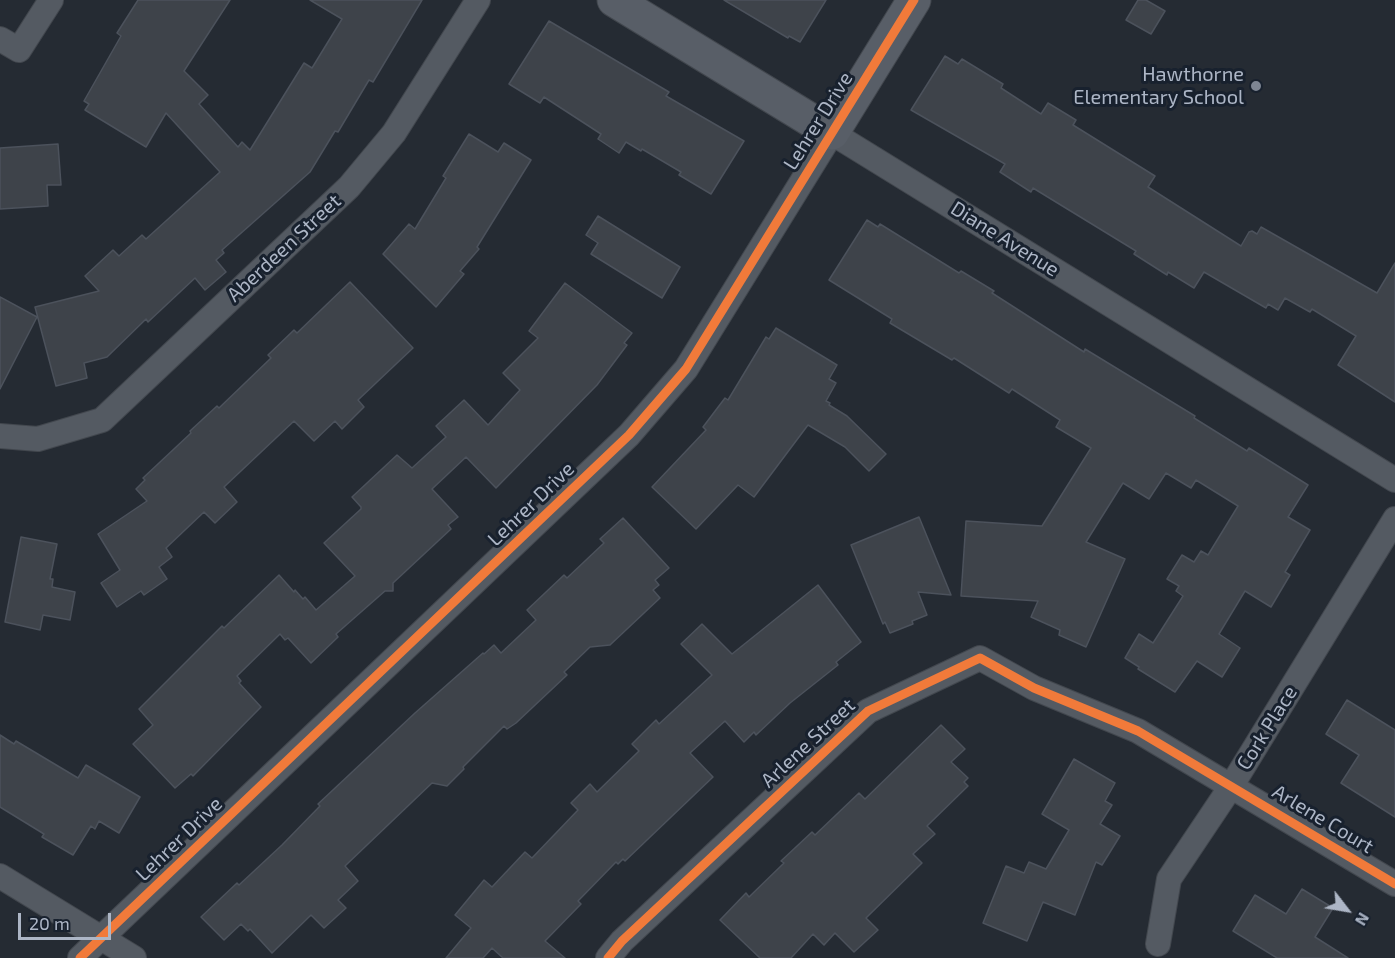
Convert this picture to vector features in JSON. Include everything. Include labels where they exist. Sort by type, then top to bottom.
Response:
[{"type":"street","points":[[10,44],[51,0]]},
{"type":"street","name":"Aberdeen Street","points":[[0,436],[38,439],[102,420],[349,187],[394,133],[478,0]]},
{"type":"street","name":"Diane Avenue","points":[[614,0],[1395,480]]},
{"type":"street","name":"Lehrer Drive","points":[[80,958],[629,435],[686,369],[914,0]]},
{"type":"street","name":"Cork Place","points":[[1158,944],[1169,879],[1232,785],[1395,519]]},
{"type":"street","name":"Arlene Street","points":[[609,958],[622,941],[868,711],[980,658],[1034,688],[1138,730],[1232,785]]},
{"type":"street","name":"Arlene Court","points":[[1232,785],[1395,884]]},
{"type":"street","points":[[0,876],[135,958]]},
{"type":"building","points":[[138,0],[230,0],[184,71],[208,95],[199,104],[238,147],[242,142],[250,150],[304,63],[312,68],[342,19],[310,0],[422,0],[373,82],[369,80],[338,132],[335,131],[310,172],[222,250],[224,253],[216,260],[226,272],[205,290],[195,278],[148,322],[146,319],[107,357],[84,363],[87,378],[56,386],[35,307],[99,291],[85,276],[113,250],[119,256],[142,235],[146,239],[220,172],[166,113],[146,147],[85,110],[89,104],[84,101],[121,36],[117,33]]},
{"type":"building","points":[[724,0],[826,0],[800,42],[789,36],[788,38]]},
{"type":"building","points":[[1138,0],[1146,0],[1165,11],[1151,34],[1126,20]]},
{"type":"building","points":[[549,21],[669,92],[666,96],[744,141],[711,194],[679,175],[681,172],[642,149],[641,151],[626,142],[619,153],[598,139],[601,134],[544,97],[540,103],[509,84]]},
{"type":"building","points":[[945,56],[958,64],[962,59],[1003,84],[1001,88],[1041,114],[1048,103],[1076,120],[1073,125],[1155,176],[1148,187],[1241,246],[1249,232],[1257,234],[1261,227],[1377,293],[1395,263],[1395,402],[1338,365],[1356,336],[1312,309],[1310,312],[1285,298],[1278,310],[1268,304],[1266,308],[1204,272],[1194,288],[1168,272],[1167,275],[1134,254],[1136,251],[1033,188],[1031,192],[1000,172],[1005,164],[911,110]]},
{"type":"building","points":[[469,134],[498,152],[504,143],[531,160],[477,247],[479,249],[460,271],[464,274],[436,307],[383,254],[409,224],[415,229],[446,178],[443,176]]},
{"type":"building","points":[[58,144],[61,185],[47,185],[48,206],[0,209],[0,148]]},
{"type":"building","points":[[598,216],[680,267],[662,298],[591,254],[598,243],[586,235]]},
{"type":"building","points":[[867,220],[878,227],[880,224],[959,273],[961,271],[1084,352],[1085,349],[1195,416],[1194,418],[1247,451],[1249,448],[1308,485],[1288,517],[1310,530],[1285,572],[1290,575],[1271,607],[1245,591],[1219,634],[1240,648],[1222,677],[1197,661],[1175,692],[1125,658],[1139,634],[1153,643],[1183,596],[1176,591],[1179,586],[1167,579],[1182,555],[1194,562],[1201,551],[1208,555],[1238,506],[1196,480],[1191,488],[1166,473],[1149,499],[1123,483],[1086,542],[1125,559],[1086,647],[1059,635],[1060,630],[1031,617],[1038,601],[961,596],[966,521],[1042,526],[1091,448],[1056,427],[1060,420],[1012,389],[1009,393],[954,358],[952,360],[890,323],[892,319],[829,280]]},
{"type":"building","points":[[350,282],[413,348],[358,400],[364,407],[342,429],[335,421],[314,441],[294,421],[224,487],[237,502],[215,523],[204,512],[166,548],[172,557],[159,567],[167,579],[144,595],[141,591],[117,607],[101,583],[120,570],[98,534],[147,501],[136,489],[145,480],[143,478],[191,433],[190,431],[217,406],[219,408],[271,358],[268,355],[294,330],[297,333]]},
{"type":"building","points":[[565,283],[632,333],[624,343],[627,345],[597,385],[496,488],[466,457],[432,489],[458,517],[448,525],[451,529],[393,583],[393,591],[385,591],[369,605],[336,634],[338,637],[311,663],[288,638],[285,640],[280,634],[237,676],[241,681],[239,683],[261,707],[193,776],[191,774],[175,788],[133,744],[153,725],[139,709],[222,626],[224,628],[279,575],[294,592],[295,590],[303,599],[305,597],[316,610],[355,576],[324,543],[361,509],[352,497],[397,455],[412,468],[446,437],[436,426],[464,400],[488,425],[520,390],[503,373],[538,338],[529,331]]},
{"type":"building","points":[[0,297],[37,317],[0,389]]},
{"type":"building","points":[[776,328],[837,365],[829,379],[836,383],[826,401],[847,416],[886,454],[869,471],[845,447],[808,425],[754,497],[738,485],[696,529],[652,487],[706,430],[703,427],[725,398],[728,400],[766,337],[769,339]]},
{"type":"building","points":[[919,517],[951,595],[918,592],[927,615],[912,621],[913,624],[890,633],[885,622],[883,624],[851,545]]},
{"type":"building","points":[[623,518],[669,568],[655,580],[659,585],[653,590],[660,598],[610,645],[590,647],[564,672],[567,675],[516,723],[507,729],[504,726],[447,786],[432,783],[345,866],[358,881],[338,900],[346,908],[324,928],[311,915],[272,953],[250,929],[248,931],[241,924],[224,940],[201,917],[282,845],[320,806],[318,804],[415,713],[483,653],[494,645],[501,653],[536,620],[527,610],[564,575],[567,578],[604,543],[600,539]]},
{"type":"building","points":[[21,537],[57,544],[50,579],[53,579],[52,587],[75,592],[70,620],[43,615],[40,630],[5,622]]},
{"type":"building","points":[[818,585],[861,642],[836,662],[838,665],[790,703],[756,735],[754,732],[744,742],[725,721],[690,753],[713,777],[625,861],[623,859],[618,864],[616,862],[578,901],[581,904],[545,941],[565,958],[503,958],[492,948],[483,958],[446,958],[471,928],[455,915],[484,880],[492,887],[525,852],[532,858],[578,810],[571,803],[590,784],[597,792],[639,751],[632,744],[656,720],[659,724],[712,675],[681,644],[702,624],[732,654]]},
{"type":"building","points":[[1347,700],[1395,730],[1395,817],[1341,783],[1359,755],[1326,734]]},
{"type":"building","points":[[941,725],[965,749],[951,762],[968,778],[964,782],[968,786],[927,826],[935,834],[913,854],[922,863],[866,918],[878,930],[854,952],[835,933],[824,945],[813,934],[791,958],[760,958],[720,920],[746,893],[749,897],[784,863],[781,861],[812,832],[815,835],[859,793],[865,799]]},
{"type":"building","points":[[0,735],[14,744],[16,741],[78,778],[86,765],[140,797],[119,833],[99,821],[95,829],[91,826],[73,855],[42,837],[44,834],[0,807]]},
{"type":"building","points":[[1074,759],[1115,783],[1105,801],[1112,805],[1100,824],[1120,836],[1102,865],[1096,862],[1075,915],[1043,902],[1027,941],[983,923],[1006,866],[1024,873],[1029,862],[1046,869],[1069,830],[1042,814]]},
{"type":"building","points":[[1302,889],[1333,908],[1315,937],[1348,958],[1277,958],[1233,931],[1255,895],[1286,914]]},
{"type":"cycle path","points":[[80,958],[629,435],[686,369],[914,0]]},
{"type":"cycle path","points":[[608,958],[622,941],[868,711],[980,658],[1034,688],[1138,731],[1395,884]]},
{"type":"place","name":"Hawthorne Elementary School","points":[[1256,86]]}]
